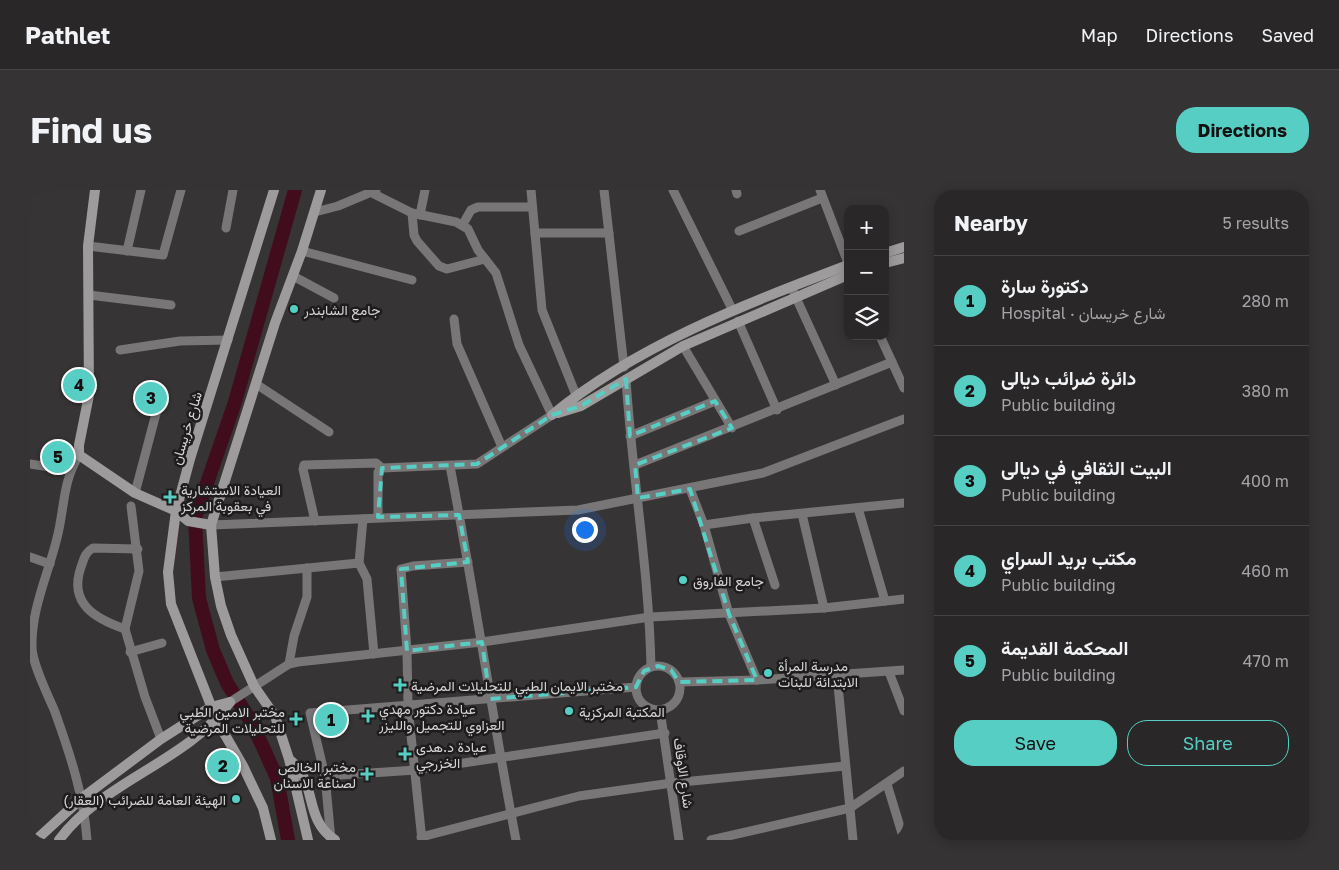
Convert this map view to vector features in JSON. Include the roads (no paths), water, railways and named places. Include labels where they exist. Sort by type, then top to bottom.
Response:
[{"type":"street","points":[[87,840],[85,810],[65,739],[32,651],[32,619],[62,521],[69,470],[79,455],[78,445],[89,395],[88,246],[95,190]]},
{"type":"street","points":[[127,251],[141,190]]},
{"type":"street","points":[[88,246],[164,255],[181,190]]},
{"type":"street","points":[[226,228],[233,190]]},
{"type":"street","name":"شارع خريسان","points":[[271,840],[262,808],[243,766],[211,707],[171,604],[168,572],[176,511],[190,459],[274,190]]},
{"type":"street","points":[[308,840],[289,759],[275,716],[254,686],[231,635],[215,577],[206,525],[302,251],[321,190]]},
{"type":"street","points":[[426,190],[416,214],[414,235],[417,241],[439,266],[447,269],[485,259]]},
{"type":"street","points":[[531,190],[542,310],[576,395]]},
{"type":"street","points":[[605,190],[624,367]]},
{"type":"street","points":[[674,190],[733,311]]},
{"type":"street","points":[[315,212],[374,192],[416,214],[463,224],[496,273],[519,345],[552,414]]},
{"type":"street","points":[[738,230],[821,194],[844,254]]},
{"type":"street","points":[[463,224],[472,210],[478,207],[532,207]]},
{"type":"street","points":[[535,233],[609,233]]},
{"type":"street","points":[[889,252],[904,248]]},
{"type":"street","points":[[302,251],[412,280]]},
{"type":"street","points":[[889,262],[904,258]]},
{"type":"street","points":[[315,521],[303,469],[304,464],[376,463],[382,468],[477,464],[552,414],[576,395],[656,347],[733,311],[844,266]]},
{"type":"street","points":[[293,276],[334,298]]},
{"type":"street","points":[[552,414],[581,406],[683,346],[844,276]]},
{"type":"street","points":[[791,286],[836,385]]},
{"type":"street","points":[[89,296],[171,305]]},
{"type":"street","points":[[454,319],[458,344],[502,447]]},
{"type":"street","points":[[738,321],[777,410]]},
{"type":"street","points":[[120,350],[180,342],[228,340]]},
{"type":"street","points":[[882,340],[904,388]]},
{"type":"street","points":[[683,346],[732,428]]},
{"type":"street","points":[[635,465],[777,410],[892,362]]},
{"type":"street","points":[[626,379],[630,436],[635,465],[650,618],[650,667]]},
{"type":"street","points":[[256,384],[329,432]]},
{"type":"street","points":[[630,436],[715,400]]},
{"type":"street","points":[[135,493],[158,406]]},
{"type":"street","points":[[79,455],[135,493],[176,511],[188,521],[206,525],[578,510],[763,473],[904,419]]},
{"type":"street","points":[[30,464],[69,470]]},
{"type":"street","points":[[450,466],[482,642],[500,758],[516,840]]},
{"type":"street","points":[[378,517],[378,472],[382,468]]},
{"type":"street","points":[[690,489],[704,525],[730,614],[757,680]]},
{"type":"street","points":[[704,525],[753,518],[904,503]]},
{"type":"street","points":[[131,506],[131,519],[138,549],[138,581],[125,629],[130,652],[161,739]]},
{"type":"street","points":[[858,508],[884,601]]},
{"type":"street","points":[[802,514],[824,608]]},
{"type":"street","points":[[753,518],[774,585]]},
{"type":"street","points":[[363,519],[359,563],[367,579],[374,654]]},
{"type":"street","points":[[125,629],[91,614],[78,592],[78,580],[85,555],[93,548],[138,549]]},
{"type":"street","points":[[30,557],[50,564]]},
{"type":"street","points":[[468,562],[401,569],[407,651],[408,707],[422,838],[579,796],[672,783],[846,766]]},
{"type":"street","points":[[215,577],[359,563]]},
{"type":"street","points":[[289,664],[294,636],[308,597],[307,568]]},
{"type":"street","points":[[36,840],[82,798],[161,739],[211,707],[242,697],[254,686],[289,664],[482,642],[650,618],[824,608],[904,599]]},
{"type":"street","points":[[130,652],[162,643]]},
{"type":"street","points":[[658,666],[671,670],[679,682],[679,694],[676,700],[672,705],[660,710],[653,710],[642,703],[636,688],[639,676],[650,667],[658,666]]},
{"type":"street","points":[[679,682],[757,680],[904,670]]},
{"type":"street","points":[[888,672],[904,711]]},
{"type":"street","points":[[837,675],[853,840]]},
{"type":"street","points":[[332,839],[325,776],[310,713],[408,707],[636,688]]},
{"type":"street","points":[[59,840],[85,810],[217,720],[230,702]]},
{"type":"street","name":"شارع الاوقاف","points":[[660,710],[672,783],[678,840]]},
{"type":"street","points":[[325,776],[416,770],[665,733]]},
{"type":"street","points":[[289,759],[299,768],[305,780],[316,822],[332,839]]},
{"type":"street","points":[[711,840],[740,837],[850,808],[904,771]]},
{"type":"street","points":[[887,784],[904,840]]},
{"type":"street","points":[[30,837],[33,840]]},
{"type":"waterway","points":[[288,840],[277,778],[252,723],[227,683],[213,650],[199,598],[195,518],[235,402],[295,190]]},
{"type":"place","name":"جامع الشابندر","points":[[294,309]]},
{"type":"place","name":"مكتب بريد السراي","points":[[79,385]]},
{"type":"place","name":"البيت الثقافي في ديالى","points":[[151,398]]},
{"type":"place","name":"المحكمة القديمة","points":[[58,457]]},
{"type":"place","name":"العيادة الاستشارية في بعقوبة المركز","points":[[170,497]]},
{"type":"place","name":"جامع الفاروق","points":[[683,580]]},
{"type":"place","name":"مدرسة المرأة الابتدائة للبنات","points":[[768,673]]},
{"type":"place","name":"مختبر الايمان الطبي للتحليلات المرضية","points":[[400,685]]},
{"type":"place","name":"المكتبة المركزية","points":[[569,711]]},
{"type":"place","name":"عيادة دكتور مهدي العزاوي للتجميل والليزر","points":[[368,716]]},
{"type":"place","name":"مختبر الامين الطبي للتحليلات المرضية","points":[[296,719]]},
{"type":"place","name":"دكتورة سارة","points":[[331,720]]},
{"type":"place","name":"عيادة د.هدى الخزرجي","points":[[405,754]]},
{"type":"place","name":"دائرة ضرائب ديالى","points":[[223,766]]},
{"type":"place","name":"مختبر الخالص لصناعة الاسنان","points":[[367,774]]},
{"type":"place","name":"الهيئة العامة للضرائب (العقار)","points":[[236,799]]}]
